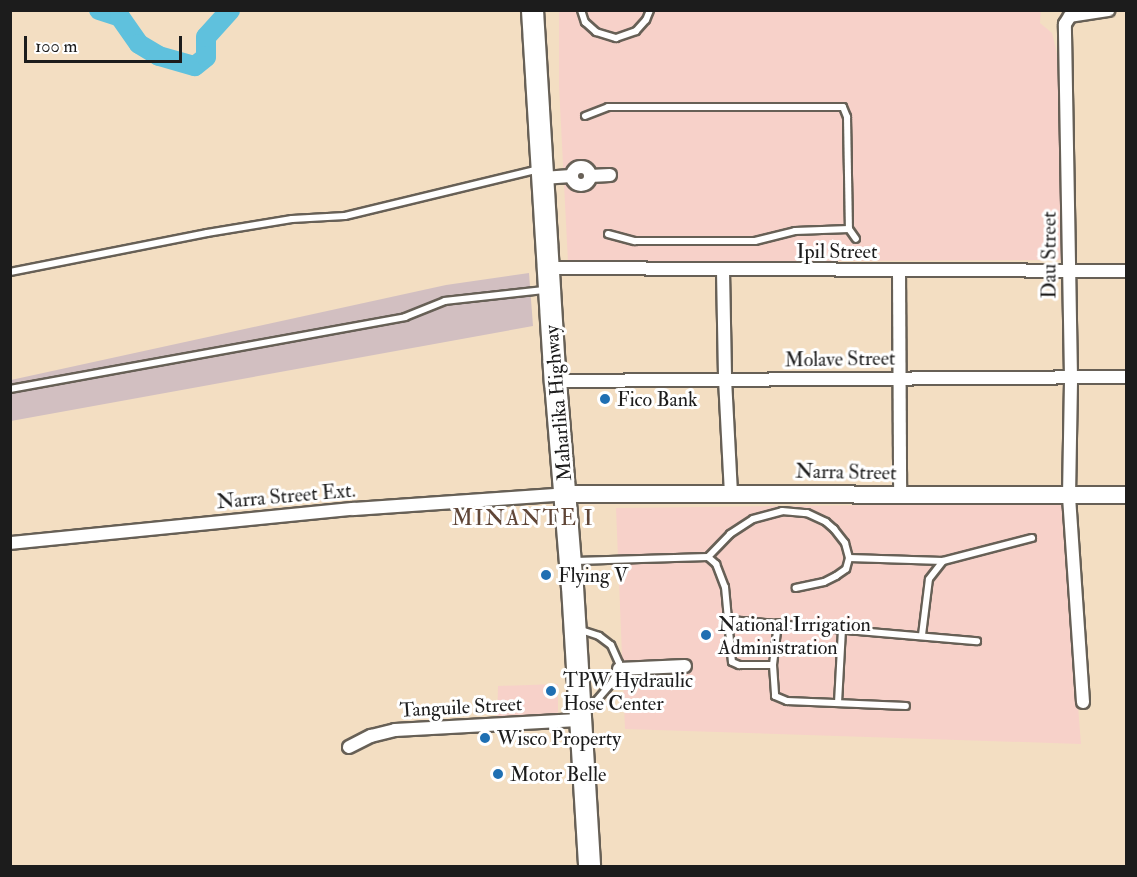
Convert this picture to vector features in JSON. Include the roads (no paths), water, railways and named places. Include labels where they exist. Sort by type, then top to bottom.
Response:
[{"type":"highway","name":"Maharlika Highway","points":[[532,10],[555,381],[566,494],[575,628],[589,867]]},
{"type":"street","name":"Dau Street","points":[[1083,702],[1069,496],[1071,377],[1065,24],[1070,16],[1109,10]]},
{"type":"street","points":[[542,173],[571,176],[574,170],[580,167],[587,169],[590,176],[610,175]]},
{"type":"street","points":[[723,271],[724,379],[731,493]]},
{"type":"street","name":"Ipil Street","points":[[549,279],[723,271],[1126,271]]},
{"type":"street","points":[[899,271],[900,494]]},
{"type":"street","name":"Molave Street","points":[[555,381],[1126,377]]},
{"type":"street","name":"Narra Street","points":[[566,494],[1126,495]]},
{"type":"street","name":"Narra Street Ext.","points":[[10,543],[353,509],[566,494]]},
{"type":"street","points":[[619,669],[685,666]]},
{"type":"street","name":"Tanguile Street","points":[[349,747],[371,736],[395,730],[579,716]]},
{"type":"lane","points":[[581,10],[585,21],[596,32],[616,38],[636,31],[646,21],[650,10]]},
{"type":"lane","points":[[585,116],[608,107],[843,107],[847,117],[849,229],[856,240]]},
{"type":"lane","points":[[10,272],[207,233],[292,219],[345,216],[542,173]]},
{"type":"lane","points":[[608,234],[635,241],[755,241],[795,231],[849,229]]},
{"type":"lane","points":[[10,389],[405,316],[445,301],[549,279]]},
{"type":"lane","points":[[570,561],[708,557],[730,534],[753,519],[772,512],[807,513],[826,522],[845,543],[849,558],[846,568],[836,576],[824,582],[796,588]]},
{"type":"lane","points":[[849,558],[942,561],[1032,538]]},
{"type":"lane","points":[[708,557],[722,574],[732,662],[739,665],[773,665]]},
{"type":"lane","points":[[922,636],[929,579],[942,561]]},
{"type":"lane","points":[[729,620],[977,640]]},
{"type":"lane","points":[[778,623],[773,665],[776,696],[787,701],[906,706]]},
{"type":"lane","points":[[575,628],[594,633],[611,645],[618,658],[619,669],[596,701],[579,716]]},
{"type":"lane","points":[[838,703],[842,629]]},
{"type":"waterway","points":[[99,10],[120,17],[139,44],[159,56],[195,66],[206,57],[206,37],[230,10]]},
{"type":"place","name":"Fico Bank","points":[[605,399]]},
{"type":"place","name":"Flying V","points":[[546,575]]},
{"type":"place","name":"National Irrigation Administration","points":[[706,635]]},
{"type":"place","name":"TPW Hydraulic Hose Center","points":[[551,691]]},
{"type":"place","name":"Wisco Property","points":[[485,738]]},
{"type":"place","name":"Motor Belle","points":[[498,774]]},
{"type":"district","name":"MINANTE I","points":[[523,519]]}]
